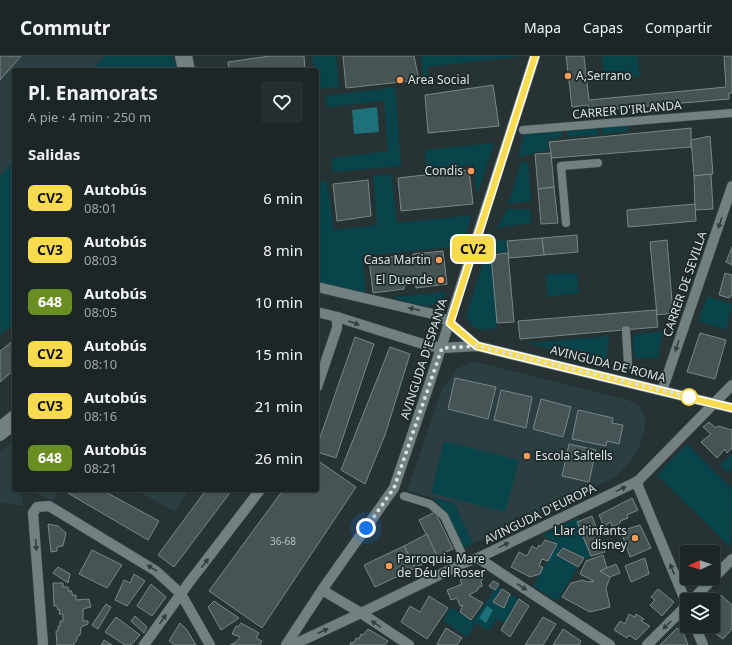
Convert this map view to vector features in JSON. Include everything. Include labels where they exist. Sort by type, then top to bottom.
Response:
[{"type":"street","points":[[180,56],[183,68]]},
{"type":"street","points":[[187,56],[190,68]]},
{"type":"street","name":"AVINGUDA D'ESPANYA","points":[[287,644],[322,590],[394,488],[442,348],[535,56]]},
{"type":"street","name":"CARRER D'IRLANDA","points":[[523,130],[732,113]]},
{"type":"street","points":[[566,223],[561,166],[598,163]]},
{"type":"street","name":"CARRER DE SEVILLA","points":[[662,391],[732,186]]},
{"type":"street","name":"AVINGUDA DE ROMA","points":[[319,288],[437,315],[450,323],[477,346]]},
{"type":"street","name":"AVINGUDA DE ROMA","points":[[319,312],[426,345],[442,348],[477,346],[732,408]]},
{"type":"street","points":[[319,381],[337,328],[337,317]]},
{"type":"street","points":[[626,330],[628,365]]},
{"type":"street","name":"AVINGUDA D'EUROPA","points":[[287,644],[297,643],[638,481],[732,385]]},
{"type":"street","points":[[0,426],[12,417]]},
{"type":"street","points":[[0,436],[12,427]]},
{"type":"street","points":[[638,481],[638,486],[682,593]]},
{"type":"street","points":[[144,645],[258,492]]},
{"type":"street","points":[[404,496],[430,504],[444,516],[461,552]]},
{"type":"street","points":[[43,645],[33,513],[38,507],[49,506],[156,571],[181,594],[210,645]]},
{"type":"street","points":[[478,558],[610,645]]},
{"type":"street","points":[[699,593],[732,559]]},
{"type":"street","points":[[322,590],[361,613],[409,645]]},
{"type":"street","points":[[647,645],[680,612]]},
{"type":"street","points":[[698,633],[703,645]]},
{"type":"shaded area","points":[[0,56],[105,56],[94,68],[12,68],[12,162],[0,176]]},
{"type":"shaded area","points":[[105,56],[173,56],[176,68],[94,68]]},
{"type":"shaded area","points":[[312,56],[336,56],[339,87],[319,89],[319,68],[314,68]]},
{"type":"shaded area","points":[[421,56],[524,56],[427,67],[429,83],[424,85]]},
{"type":"shaded area","points":[[602,56],[637,56],[640,76],[604,80]]},
{"type":"shaded area","points":[[395,87],[401,166],[333,172],[331,158],[388,151],[384,101],[327,107],[325,96]]},
{"type":"shaded area","points":[[377,107],[379,132],[354,134],[352,110]]},
{"type":"shaded area","points":[[628,125],[629,131],[602,134],[603,127]]},
{"type":"shaded area","points":[[598,126],[598,135],[567,137],[567,129]]},
{"type":"shaded area","points":[[562,129],[562,137],[547,140],[549,150],[518,157],[525,133]]},
{"type":"shaded area","points":[[494,143],[477,195],[473,165],[426,170],[425,150]]},
{"type":"shaded area","points":[[12,162],[12,326],[0,335],[0,176]]},
{"type":"shaded area","points":[[521,162],[528,162],[531,201],[508,204]]},
{"type":"shaded area","points":[[391,174],[397,223],[472,215],[461,246],[362,256],[366,295],[319,284],[319,182],[327,181],[334,230],[377,225],[373,176]]},
{"type":"shaded area","points":[[507,209],[530,209],[531,223],[497,228]]},
{"type":"shaded area","points":[[506,240],[507,252],[491,253],[497,328],[482,330],[475,328],[466,316],[490,241]]},
{"type":"shaded area","points":[[577,273],[579,293],[547,297],[546,274]]},
{"type":"shaded area","points":[[446,292],[444,297],[436,304],[424,306],[393,297]]},
{"type":"shaded area","points":[[707,296],[732,304],[726,330],[698,321]]},
{"type":"shaded area","points":[[663,331],[658,358],[634,358],[633,335]]},
{"type":"shaded area","points":[[609,336],[606,362],[526,343]]},
{"type":"shaded area","name":"Escola Saltells","points":[[476,362],[636,403],[642,410],[646,419],[644,432],[638,450],[630,462],[615,477],[473,544],[454,503],[407,491],[442,389],[457,369],[467,364]]},
{"type":"shaded area","points":[[444,441],[519,460],[505,512],[431,493]]},
{"type":"shaded area","points":[[12,442],[12,492],[27,492],[22,494],[23,506],[0,502],[0,452]]},
{"type":"shaded area","points":[[687,444],[732,488],[731,548],[657,475]]},
{"type":"shaded area","points":[[732,454],[732,468],[727,473],[720,465]]},
{"type":"shaded area","points":[[32,492],[58,492],[53,501]]},
{"type":"shaded area","points":[[140,492],[188,492],[175,512]]},
{"type":"shaded area","points":[[431,497],[454,503],[473,544],[461,549],[442,508]]},
{"type":"shaded area","points":[[577,518],[592,557],[584,558],[564,547],[557,555],[578,567],[557,601],[533,586],[557,544],[560,545],[542,535]]},
{"type":"shaded area","points":[[497,586],[502,589],[493,602],[504,608],[510,594],[519,599],[505,623],[497,619],[489,631],[476,623],[467,637],[443,621],[451,607],[473,621]]},
{"type":"shaded area","points":[[487,606],[493,610],[486,623],[479,618]]},
{"type":"building","points":[[0,56],[21,56],[0,80]]},
{"type":"building","points":[[270,56],[304,56],[305,68],[229,68],[228,62]]},
{"type":"building","points":[[343,56],[414,56],[419,80],[346,88]]},
{"type":"building","points":[[566,56],[584,56],[589,100],[726,87],[724,56],[732,56],[732,93],[729,93],[729,99],[589,111],[588,105],[572,107]]},
{"type":"building","points":[[493,85],[499,126],[428,133],[425,95]]},
{"type":"building","points":[[691,128],[691,147],[552,158],[549,142]]},
{"type":"building","points":[[710,136],[713,174],[694,176],[691,140]]},
{"type":"building","points":[[551,153],[554,187],[538,189],[535,154]]},
{"type":"building","points":[[469,170],[473,204],[401,211],[398,178]]},
{"type":"building","points":[[711,174],[713,209],[695,210],[694,176]]},
{"type":"building","points":[[368,180],[371,216],[337,221],[333,184]]},
{"type":"building","points":[[554,187],[558,223],[541,224],[538,189]]},
{"type":"building","points":[[695,204],[696,221],[628,227],[627,210]]},
{"type":"building","points":[[577,235],[578,252],[544,255],[542,238]]},
{"type":"building","points":[[542,238],[544,255],[509,258],[507,241]]},
{"type":"building","points":[[667,240],[673,313],[657,315],[650,242]]},
{"type":"building","points":[[732,247],[732,265],[726,262]]},
{"type":"building","points":[[443,251],[447,284],[416,288],[416,284],[404,285],[404,289],[373,293],[369,259],[400,256],[400,261],[413,259],[413,254]]},
{"type":"building","points":[[508,253],[514,322],[497,323],[491,255]]},
{"type":"building","points":[[725,273],[732,275],[732,296],[729,298],[719,295]]},
{"type":"building","points":[[656,310],[658,327],[520,339],[518,321]]},
{"type":"building","points":[[700,333],[726,340],[715,379],[687,372]]},
{"type":"building","points":[[355,337],[374,344],[336,458],[319,453],[319,440]]},
{"type":"building","points":[[12,342],[12,372],[0,382],[0,351]]},
{"type":"building","points":[[390,347],[410,354],[385,435],[365,484],[341,470]]},
{"type":"building","points":[[455,378],[496,387],[488,419],[448,409]]},
{"type":"building","points":[[501,390],[532,397],[526,428],[494,420]]},
{"type":"building","points":[[541,399],[571,407],[563,437],[533,429]]},
{"type":"building","points":[[578,410],[613,418],[612,423],[623,425],[619,444],[607,441],[606,446],[572,439]]},
{"type":"building","points":[[709,422],[716,428],[718,426],[732,430],[732,448],[727,453],[725,449],[717,458],[701,442],[711,434],[703,427]]},
{"type":"building","points":[[569,444],[596,450],[589,482],[562,476]]},
{"type":"building","points":[[319,461],[356,487],[262,628],[209,591],[282,492],[319,492]]},
{"type":"building","points":[[66,492],[106,492],[159,521],[148,540]]},
{"type":"building","points":[[205,492],[230,492],[174,567],[158,555]]},
{"type":"building","points":[[632,498],[638,510],[627,515],[628,518],[620,521],[620,523],[612,527],[611,522],[604,526],[599,515]]},
{"type":"building","points":[[435,512],[453,549],[437,556],[419,520]]},
{"type":"building","points":[[592,516],[605,552],[591,556],[577,522]]},
{"type":"building","points":[[48,524],[58,526],[66,533],[63,546],[57,547],[57,551],[51,552]]},
{"type":"building","name":"Llar d'infants disney","points":[[640,525],[651,548],[630,557],[621,531]]},
{"type":"building","points":[[427,534],[437,556],[415,568],[404,546]]},
{"type":"building","points":[[545,540],[557,544],[548,561],[542,559],[539,566],[543,567],[540,574],[530,577],[511,567],[519,552],[527,556],[532,546],[537,549]]},
{"type":"building","name":"Parroquia Mare de Déu el Roser","points":[[404,546],[415,568],[375,587],[364,565]]},
{"type":"building","points":[[563,548],[584,558],[578,567],[557,555]]},
{"type":"building","points":[[92,550],[122,565],[107,588],[79,574]]},
{"type":"building","points":[[603,555],[607,568],[600,571],[610,577],[606,588],[610,607],[590,612],[562,597],[571,583],[583,580],[587,582],[594,581],[580,574],[586,561]]},
{"type":"building","points":[[645,558],[649,574],[631,582],[625,566]]},
{"type":"building","points":[[616,564],[620,573],[610,577],[600,571]]},
{"type":"building","points":[[58,567],[70,574],[68,583],[53,573]]},
{"type":"building","points":[[480,572],[483,579],[481,581],[482,586],[469,595],[483,603],[471,620],[460,612],[463,605],[460,606],[457,598],[451,600],[447,590],[462,584],[460,580],[477,573],[478,575]]},
{"type":"building","points":[[134,574],[145,581],[127,606],[115,600],[124,580],[130,583]]},
{"type":"building","points":[[493,581],[499,584],[495,590],[489,586]]},
{"type":"building","points":[[53,583],[63,583],[63,587],[68,587],[69,592],[71,590],[73,596],[76,595],[76,600],[89,599],[91,607],[83,609],[83,621],[88,621],[88,624],[81,627],[80,635],[77,637],[77,640],[73,645],[57,645],[56,631],[58,631],[58,626],[60,626],[60,621],[63,621],[63,614],[59,614],[60,609],[58,610],[57,606],[54,606]]},
{"type":"building","points":[[151,584],[166,597],[152,616],[137,606]]},
{"type":"building","points":[[502,589],[510,594],[504,608],[493,602]]},
{"type":"building","points":[[658,589],[674,602],[662,616],[650,605],[655,600],[651,597]]},
{"type":"building","points":[[721,595],[732,605],[732,629],[723,639],[715,633],[720,633]]},
{"type":"building","points":[[429,596],[448,608],[427,639],[401,622],[410,606],[420,612]]},
{"type":"building","points":[[519,599],[529,606],[510,637],[501,630]]},
{"type":"building","points":[[214,601],[239,618],[221,630],[208,607]]},
{"type":"building","points":[[106,604],[111,607],[98,629],[92,625]]},
{"type":"building","points":[[629,614],[635,617],[636,614],[644,619],[641,621],[650,626],[636,640],[629,635],[627,638],[614,630],[620,621],[625,624]]},
{"type":"building","points":[[135,616],[147,627],[144,633],[131,621]]},
{"type":"building","points":[[116,617],[140,635],[131,645],[125,645],[105,632]]},
{"type":"building","points":[[543,617],[556,624],[543,645],[525,645]]},
{"type":"building","points":[[180,623],[187,630],[196,645],[175,645],[169,641]]},
{"type":"building","points":[[241,623],[259,633],[256,638],[262,641],[260,645],[230,645],[236,642],[240,637],[232,634],[236,626],[238,627]]},
{"type":"building","points":[[446,628],[462,638],[457,645],[437,644]]},
{"type":"building","points":[[677,628],[680,630],[680,633],[683,633],[688,645],[660,645]]},
{"type":"building","points":[[368,629],[388,641],[385,645],[350,645],[351,642],[354,643],[356,638],[359,639],[361,634],[363,635]]},
{"type":"building","points":[[563,629],[581,641],[579,645],[553,645]]},
{"type":"building","points":[[104,640],[112,645],[101,645]]},
{"type":"bus line","name":"CV2","points":[[535,56],[450,323],[477,346],[732,408]]},
{"type":"place","name":"A,Serrano","points":[[568,76]]},
{"type":"place","name":"Area Social","points":[[400,80]]},
{"type":"place","name":"Condis","points":[[471,171]]},
{"type":"place","name":"Casa Martin","points":[[439,260]]},
{"type":"place","name":"El Duende","points":[[441,280]]},
{"type":"place","name":"Escola Saltells","points":[[527,456]]},
{"type":"place","name":"Llar d'infants disney","points":[[635,538]]},
{"type":"place","name":"Parroquia Mare de Déu el Roser","points":[[389,566]]},
{"type":"route","points":[[366,528],[394,488],[442,348],[477,346],[689,397]]}]
